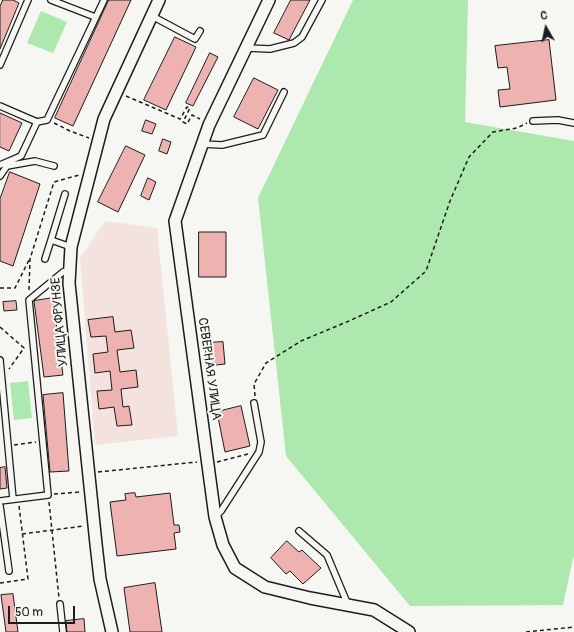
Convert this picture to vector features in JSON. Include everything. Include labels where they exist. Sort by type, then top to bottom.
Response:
[{"type":"street","name":"УЛИЦА ФРУНЗЕ","points":[[112,632],[100,579],[69,283],[71,247],[104,119],[159,0]]},
{"type":"street","name":"СЕВЕРНАЯ УЛИЦА","points":[[269,0],[209,124],[175,221],[215,517],[223,545],[235,568],[265,587],[374,610],[409,632]]},
{"type":"lane","points":[[0,65],[28,0]]},
{"type":"lane","points":[[51,0],[95,17]]},
{"type":"lane","points":[[0,106],[38,122],[47,120],[104,0]]},
{"type":"lane","points":[[247,48],[270,48],[294,43],[302,37],[322,0]]},
{"type":"lane","points":[[152,16],[195,39],[200,31]]},
{"type":"lane","points":[[202,144],[222,145],[264,135],[284,92]]},
{"type":"lane","points":[[533,121],[558,120],[574,123]]},
{"type":"lane","points":[[0,165],[21,156],[38,122]]},
{"type":"lane","points":[[0,176],[7,166],[35,161],[54,166]]},
{"type":"lane","points":[[45,259],[65,194]]},
{"type":"lane","points":[[51,240],[71,247]]},
{"type":"lane","points":[[0,501],[48,495],[29,300],[63,272],[70,270]]},
{"type":"lane","points":[[0,360],[8,445],[16,499]]},
{"type":"lane","points":[[215,517],[221,511],[259,452],[261,442],[254,403]]},
{"type":"lane","points":[[0,506],[10,571]]},
{"type":"lane","points":[[299,531],[327,555],[348,605]]},
{"type":"lane","points":[[60,604],[63,632]]},
{"type":"path","points":[[117,91],[180,120],[187,107],[190,108],[183,122],[186,124],[192,115]]},
{"type":"path","points":[[47,120],[92,139]]},
{"type":"path","points":[[254,403],[256,402],[254,384],[266,363],[300,341],[391,302],[426,271],[450,201],[469,157],[493,132],[517,128],[533,121]]},
{"type":"path","points":[[0,288],[15,288],[30,259],[54,182],[84,174]]},
{"type":"path","points":[[29,300],[30,259]]},
{"type":"path","points":[[0,327],[24,348],[2,379]]},
{"type":"path","points":[[8,445],[33,443]]},
{"type":"path","points":[[106,472],[208,461],[215,462],[252,453]]},
{"type":"path","points":[[60,604],[48,495],[84,491]]},
{"type":"path","points":[[0,583],[28,579],[16,499]]},
{"type":"path","points":[[22,534],[88,526]]},
{"type":"path","points":[[526,632],[574,627]]},
{"type":"shaded area","points":[[105,221],[157,228],[178,436],[95,445],[80,258]]},
{"type":"green space","points":[[353,0],[468,0],[465,122],[574,141],[574,557],[563,605],[410,606],[286,456],[258,198]]},
{"type":"green space","points":[[41,11],[67,22],[53,53],[27,43]]},
{"type":"green space","points":[[28,381],[32,418],[14,420],[10,383]]},
{"type":"building","points":[[3,0],[13,0],[19,3],[0,49],[0,7]]},
{"type":"building","points":[[109,0],[131,0],[73,126],[55,118]]},
{"type":"building","points":[[291,0],[310,0],[289,40],[274,33]]},
{"type":"building","points":[[175,37],[196,47],[166,110],[144,100]]},
{"type":"building","points":[[549,40],[556,100],[500,107],[498,90],[510,89],[507,67],[498,68],[495,46]]},
{"type":"building","points":[[210,53],[218,57],[193,106],[186,103]]},
{"type":"building","points":[[254,78],[278,90],[258,129],[234,117]]},
{"type":"building","points":[[0,113],[22,123],[9,151],[0,147]]},
{"type":"building","points":[[146,120],[156,124],[152,134],[142,131]]},
{"type":"building","points":[[163,139],[171,142],[167,154],[159,151]]},
{"type":"building","points":[[126,146],[145,155],[118,212],[98,202]]},
{"type":"building","points":[[10,172],[40,184],[13,266],[0,261],[0,199]]},
{"type":"building","points":[[148,178],[156,182],[149,200],[141,196]]},
{"type":"building","points":[[199,232],[226,232],[226,277],[199,277]]},
{"type":"building","points":[[53,298],[63,375],[44,377],[34,301]]},
{"type":"building","points":[[16,301],[17,310],[4,311],[3,302]]},
{"type":"building","points":[[113,317],[115,332],[131,330],[134,348],[117,350],[120,372],[136,370],[138,387],[121,389],[123,407],[129,406],[132,425],[117,426],[114,407],[99,409],[97,391],[112,390],[110,371],[95,373],[93,354],[108,352],[106,336],[91,337],[88,320]]},
{"type":"building","points":[[223,342],[225,364],[207,366],[205,343]]},
{"type":"building","points":[[63,393],[69,471],[50,472],[43,395]]},
{"type":"building","points":[[241,406],[250,446],[225,452],[217,412]]},
{"type":"building","points":[[5,467],[7,488],[0,489],[0,468]]},
{"type":"building","points":[[135,493],[136,497],[170,493],[174,525],[179,525],[180,532],[174,533],[176,549],[117,556],[110,502],[126,500],[125,494]]},
{"type":"building","points":[[287,541],[299,552],[302,550],[321,568],[303,584],[290,571],[286,574],[271,558]]},
{"type":"building","points":[[155,583],[162,632],[130,632],[124,588]]},
{"type":"building","points":[[13,594],[18,632],[6,632],[1,595]]},
{"type":"building","points":[[84,619],[85,632],[67,632],[66,621]]}]
